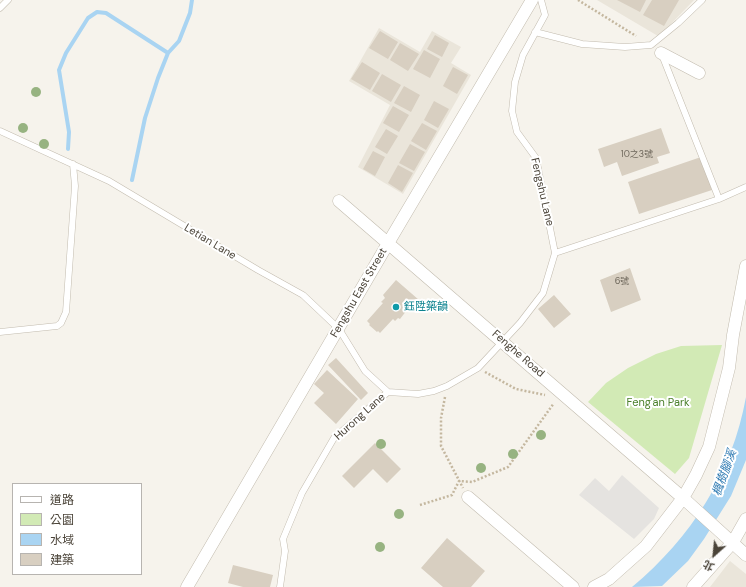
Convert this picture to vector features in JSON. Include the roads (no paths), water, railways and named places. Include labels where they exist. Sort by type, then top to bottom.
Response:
[{"type":"street","name":"Fengshu East Street","points":[[188,587],[307,381],[532,0]]},
{"type":"street","points":[[661,54],[699,73]]},
{"type":"street","name":"Fenghe Road","points":[[339,201],[503,341],[733,542]]},
{"type":"street","points":[[594,587],[610,579],[646,546],[683,498],[696,475],[709,447],[729,368],[733,335],[746,266]]},
{"type":"street","points":[[468,497],[573,587]]},
{"type":"street","points":[[693,587],[733,542],[746,519]]},
{"type":"street","points":[[733,542],[746,555]]},
{"type":"lane","points":[[0,8],[8,0]]},
{"type":"lane","name":"Fengshu Lane","points":[[503,341],[520,324],[543,292],[555,252],[536,158],[517,132],[512,110],[516,82],[523,55],[545,14],[541,0]]},
{"type":"lane","points":[[536,32],[582,44],[651,46],[702,0]]},
{"type":"lane","points":[[661,54],[719,199]]},
{"type":"lane","name":"Letian Lane","points":[[0,131],[109,181],[258,270],[303,295],[339,329],[364,371],[388,392]]},
{"type":"lane","points":[[0,332],[57,326],[61,323],[66,312],[75,186],[73,164]]},
{"type":"lane","points":[[555,252],[719,199],[746,187]]},
{"type":"lane","name":"Hurong Lane","points":[[280,587],[285,551],[283,539],[302,493],[334,438],[388,392],[399,394],[418,394],[434,391],[447,386],[478,368],[503,341]]},
{"type":"water","name":"楓樹腳溪","points":[[746,397],[746,460],[731,496],[704,539],[688,561],[662,586],[632,587],[673,547],[690,526],[706,502],[731,452],[740,425]]},
{"type":"waterway","points":[[132,180],[145,118],[158,78],[168,53],[179,41],[190,13],[192,0]]},
{"type":"waterway","points":[[68,149],[69,132],[59,70],[66,53],[88,18],[97,12],[106,13],[168,53]]},
{"type":"place","name":"鈺陞築韻","points":[[396,307]]},
{"type":"park label","name":"Feng'an Park","points":[[658,403]]}]
